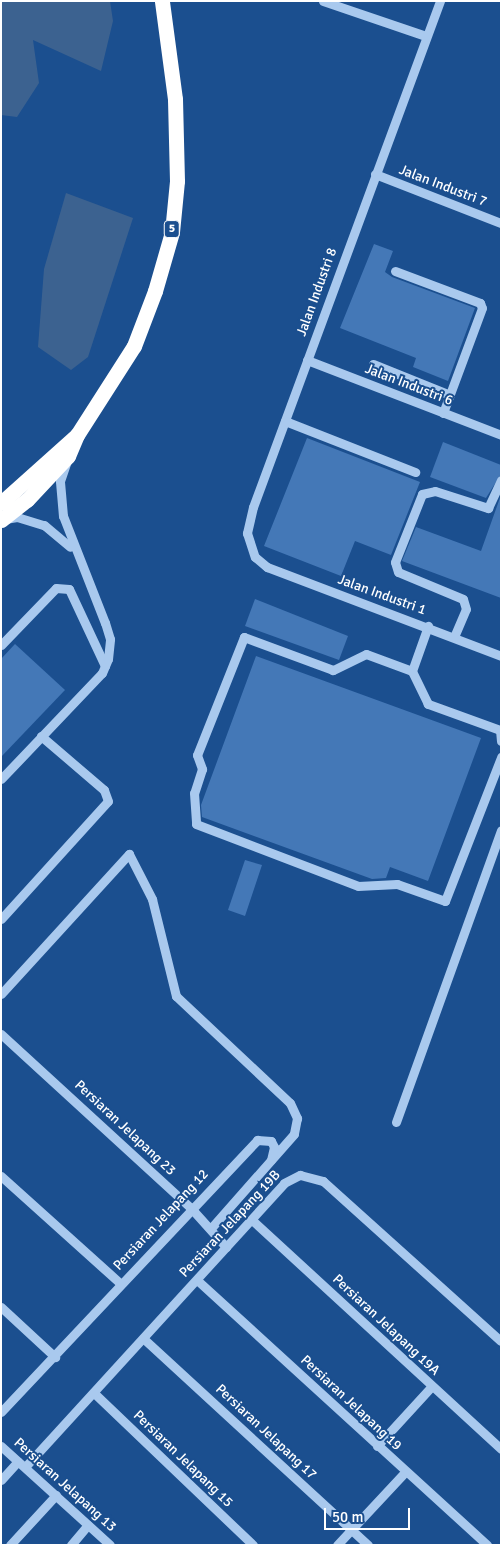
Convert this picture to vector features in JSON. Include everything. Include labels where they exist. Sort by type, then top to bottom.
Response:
[{"type":"highway","name":"5","points":[[2,514],[50,478],[68,456],[77,435],[134,346],[172,232],[177,136],[162,1]]},
{"type":"highway","name":"5","points":[[2,514],[77,435]]},
{"type":"street","points":[[323,1],[426,36]]},
{"type":"street","name":"Jalan Industri 8","points":[[255,557],[247,533],[249,521],[440,1]]},
{"type":"street","name":"Jalan Industri 7","points":[[375,174],[501,223]]},
{"type":"street","points":[[395,271],[480,303],[482,308],[443,413]]},
{"type":"street","name":"Jalan Industri 6","points":[[307,360],[501,435]]},
{"type":"street","points":[[372,364],[450,395]]},
{"type":"street","points":[[285,421],[415,472]]},
{"type":"street","points":[[1,779],[105,666],[110,639],[74,550],[60,500],[60,481],[68,456]]},
{"type":"street","points":[[454,637],[466,609],[463,599],[398,572],[395,562],[422,494],[435,490],[488,508],[501,480]]},
{"type":"street","points":[[2,514],[44,525],[74,550]]},
{"type":"street","name":"Jalan Industri 1","points":[[255,557],[267,567],[428,626],[501,656]]},
{"type":"street","points":[[1,645],[56,588],[69,589],[105,666]]},
{"type":"street","points":[[412,671],[428,626]]},
{"type":"street","points":[[501,741],[500,730],[428,704],[412,671],[366,654],[333,670],[244,638],[197,755],[202,769],[194,793],[196,824],[358,886],[398,884],[445,901],[501,757]]},
{"type":"street","points":[[1,919],[108,801],[104,790],[41,736]]},
{"type":"street","points":[[396,1122],[501,830]]},
{"type":"street","points":[[1,994],[129,854],[152,899],[176,996],[290,1103],[297,1118],[294,1134],[211,1228]]},
{"type":"street","name":"Persiaran Jelapang 23","points":[[1,1034],[190,1207],[211,1228],[226,1247]]},
{"type":"street","name":"Persiaran Jelapang 12","points":[[1,1412],[55,1356],[190,1207],[256,1140],[271,1141],[274,1146],[270,1162]]},
{"type":"street","name":"Persiaran Jelapang 19B","points":[[1,1480],[21,1464],[94,1393],[145,1340],[226,1247],[292,1178],[300,1175],[318,1178],[501,1340]]},
{"type":"street","points":[[1,1176],[120,1284]]},
{"type":"street","name":"Persiaran Jelapang 19A","points":[[252,1220],[501,1449]]},
{"type":"street","name":"Persiaran Jelapang 19","points":[[197,1280],[487,1545]]},
{"type":"street","points":[[1,1307],[55,1356]]},
{"type":"street","name":"Persiaran Jelapang 17","points":[[145,1340],[368,1545]]},
{"type":"street","points":[[377,1446],[432,1386]]},
{"type":"street","name":"Persiaran Jelapang 15","points":[[94,1393],[253,1545]]},
{"type":"street","name":"Persiaran Jelapang 13","points":[[1,1446],[110,1545]]},
{"type":"street","points":[[338,1545],[405,1472]]},
{"type":"street","points":[[10,1545],[56,1495]]},
{"type":"street","points":[[71,1545],[88,1525]]},
{"type":"water","points":[[1,1],[110,1],[113,21],[101,71],[33,40],[39,83],[17,117],[1,115]]},
{"type":"water","points":[[66,193],[133,218],[88,357],[71,370],[38,347],[44,269]]},
{"type":"building","points":[[374,244],[393,251],[385,272],[392,277],[475,308],[448,381],[413,367],[416,358],[340,328]]},
{"type":"building","points":[[307,438],[420,482],[391,555],[355,541],[341,576],[264,546]]},
{"type":"building","points":[[443,442],[501,465],[501,474],[486,498],[430,477]]},
{"type":"building","points":[[501,495],[501,598],[402,561],[416,527],[481,551]]},
{"type":"building","points":[[255,599],[348,636],[339,660],[245,626]]},
{"type":"building","points":[[15,644],[65,690],[1,757],[1,659]]},
{"type":"building","points":[[256,656],[481,738],[428,881],[390,867],[386,878],[372,879],[202,817],[201,805]]},
{"type":"building","points":[[245,860],[262,865],[245,916],[228,910]]}]
